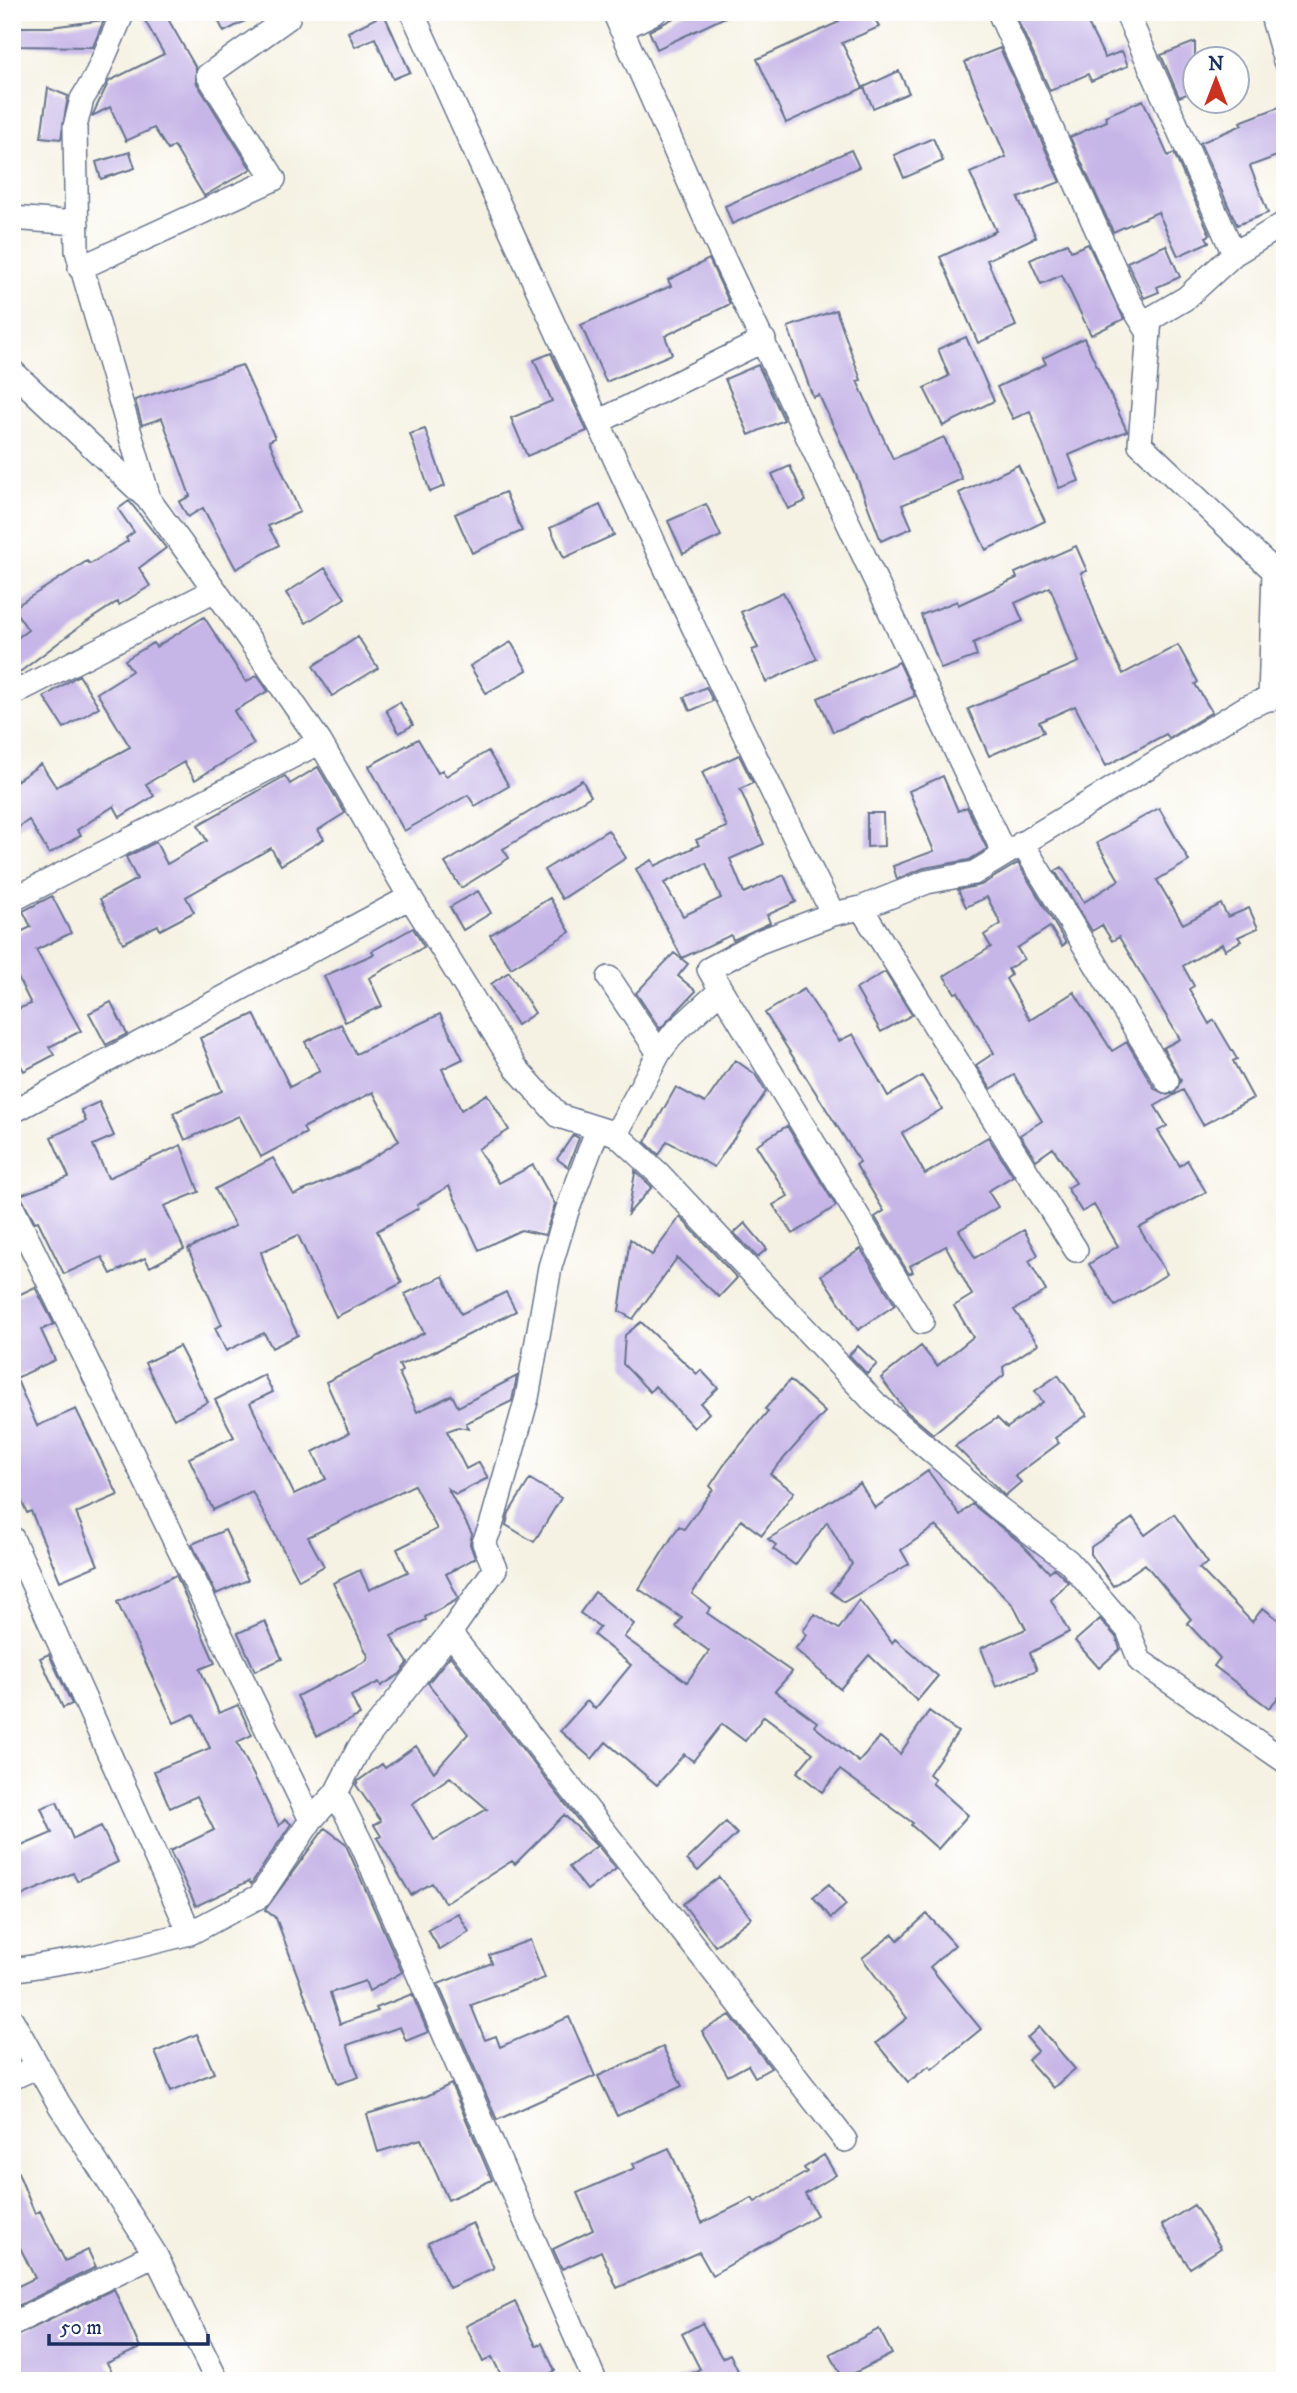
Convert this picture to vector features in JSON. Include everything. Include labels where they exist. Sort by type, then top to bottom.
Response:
[{"type":"street","points":[[123,12],[95,78],[82,99],[75,127],[77,223],[80,268],[121,394],[150,501]]},
{"type":"street","points":[[80,268],[274,179],[208,75],[288,18],[286,12]]},
{"type":"street","points":[[412,12],[598,422],[774,797],[833,914]]},
{"type":"street","points":[[655,12],[618,20],[713,236],[1013,848],[1167,1081]]},
{"type":"street","points":[[999,12],[1128,299],[1149,333]]},
{"type":"street","points":[[1126,12],[1234,254]]},
{"type":"street","points":[[1271,12],[1285,61]]},
{"type":"street","points":[[12,218],[77,223]]},
{"type":"street","points":[[922,1322],[709,969],[759,942],[833,914],[861,908],[927,882],[974,873],[1245,708],[1277,695],[1274,571],[1140,444],[1150,319],[1186,298],[1234,254],[1285,223]]},
{"type":"street","points":[[598,422],[764,340]]},
{"type":"street","points":[[12,371],[150,501],[320,742],[410,897],[516,1068],[559,1116],[607,1132],[658,1173],[876,1404],[997,1507],[1068,1562],[1128,1630],[1140,1661],[1285,1761]]},
{"type":"street","points":[[12,695],[215,590]]},
{"type":"street","points":[[12,900],[320,742]]},
{"type":"street","points":[[12,1112],[410,897]]},
{"type":"street","points":[[861,908],[1076,1250]]},
{"type":"street","points":[[609,978],[659,1053]]},
{"type":"street","points":[[12,1970],[94,1957],[190,1933],[260,1896],[311,1820],[336,1793],[359,1748],[450,1633],[495,1569],[484,1543],[527,1398],[550,1267],[567,1211],[607,1132],[659,1053],[674,1033],[720,990]]},
{"type":"street","points":[[12,1208],[311,1820]]},
{"type":"street","points":[[12,1538],[190,1933]]},
{"type":"street","points":[[450,1633],[845,2140]]},
{"type":"street","points":[[336,1793],[363,1847],[595,2381]]},
{"type":"street","points":[[12,2020],[155,2254],[217,2381]]},
{"type":"street","points":[[12,2078],[38,2066]]},
{"type":"street","points":[[12,2324],[155,2254]]},
{"type":"building","points":[[140,12],[164,12],[196,68],[196,82],[251,169],[204,196],[174,146],[168,150],[154,128],[126,141],[110,107],[92,116],[109,81],[164,54]]},
{"type":"building","points":[[214,12],[262,12],[224,32]]},
{"type":"building","points":[[685,12],[736,12],[657,49],[649,31]]},
{"type":"building","points":[[853,12],[872,12],[879,27],[842,43],[863,88],[786,123],[757,59],[839,22],[837,19]]},
{"type":"building","points":[[1014,12],[1082,12],[1105,58],[1122,51],[1128,66],[1091,81],[1088,74],[1050,91]]},
{"type":"building","points":[[384,14],[410,72],[393,79],[375,38],[355,47],[348,32]]},
{"type":"building","points":[[104,20],[93,47],[12,46],[12,27],[51,27]]},
{"type":"building","points":[[1182,47],[1182,96],[1179,97],[1161,55]]},
{"type":"building","points":[[1000,48],[1060,182],[1018,198],[1036,237],[987,260],[1016,326],[978,343],[940,257],[996,231],[970,173],[1006,157],[965,62]]},
{"type":"building","points":[[899,71],[909,93],[873,108],[864,87]]},
{"type":"building","points":[[48,88],[68,96],[61,139],[41,137]]},
{"type":"building","points":[[1143,100],[1168,156],[1174,153],[1210,235],[1206,237],[1209,242],[1178,256],[1158,212],[1113,232],[1070,137],[1107,121],[1105,116]]},
{"type":"building","points":[[1279,107],[1285,121],[1285,153],[1250,166],[1268,213],[1237,225],[1200,143],[1242,125],[1240,122]]},
{"type":"building","points":[[933,138],[943,161],[904,178],[894,155]]},
{"type":"building","points":[[851,150],[859,167],[732,224],[725,206]]},
{"type":"building","points":[[130,152],[135,168],[101,179],[96,162]]},
{"type":"building","points":[[1067,243],[1071,251],[1088,244],[1124,319],[1091,335],[1062,275],[1041,284],[1030,260]]},
{"type":"building","points":[[1166,245],[1180,277],[1157,287],[1159,292],[1144,298],[1127,262]]},
{"type":"building","points":[[709,259],[730,304],[665,336],[672,354],[606,382],[581,325],[671,286],[668,280]]},
{"type":"building","points":[[836,310],[861,380],[857,381],[893,459],[944,437],[962,479],[902,505],[912,528],[881,541],[856,475],[819,395],[813,397],[788,327]]},
{"type":"building","points":[[966,337],[994,401],[943,426],[924,388],[949,376],[938,349]]},
{"type":"building","points":[[1084,338],[1127,431],[1069,455],[1079,481],[1059,488],[1030,411],[1013,419],[997,387],[1046,364],[1043,358]]},
{"type":"building","points":[[551,353],[587,431],[527,456],[511,418],[552,401],[534,360]]},
{"type":"building","points":[[242,365],[275,438],[269,441],[300,512],[268,526],[279,545],[236,569],[203,508],[188,517],[179,502],[190,496],[162,418],[142,425],[135,400]]},
{"type":"building","points":[[758,365],[784,420],[749,435],[725,379]]},
{"type":"building","points":[[425,429],[445,486],[430,492],[410,434]]},
{"type":"building","points":[[1018,465],[1045,521],[986,550],[959,493]]},
{"type":"building","points":[[790,466],[806,501],[788,509],[772,474]]},
{"type":"building","points":[[505,492],[522,531],[472,553],[455,514]]},
{"type":"building","points":[[129,501],[166,548],[139,568],[150,586],[119,605],[117,602],[79,627],[12,678],[12,642],[28,630],[13,608],[87,561],[90,564],[128,541],[126,538],[134,532],[118,509]]},
{"type":"building","points":[[706,504],[721,536],[683,554],[668,521]]},
{"type":"building","points":[[600,505],[614,535],[564,558],[550,528]]},
{"type":"building","points":[[1076,546],[1087,571],[1081,573],[1099,624],[1123,674],[1178,645],[1198,682],[1195,684],[1212,712],[1169,738],[1166,734],[1106,766],[1075,706],[1039,722],[1044,732],[989,756],[968,709],[1079,662],[1050,587],[1015,603],[1023,621],[973,643],[977,656],[941,669],[921,615],[957,601],[958,605],[1017,578],[1015,573]]},
{"type":"building","points":[[325,568],[345,598],[306,623],[286,593]]},
{"type":"building","points":[[783,592],[817,659],[766,682],[752,650],[758,648],[741,612]]},
{"type":"building","points":[[204,617],[246,682],[257,675],[268,691],[234,711],[254,744],[195,780],[184,762],[146,784],[154,796],[120,817],[114,806],[77,830],[81,835],[49,854],[29,820],[12,832],[12,784],[41,764],[56,787],[130,747],[97,693],[132,671],[125,660],[153,643],[156,647]]},
{"type":"building","points":[[358,637],[378,668],[332,696],[313,666]]},
{"type":"building","points":[[511,642],[527,670],[486,693],[470,666]]},
{"type":"building","points":[[899,662],[915,696],[833,732],[818,698]]},
{"type":"building","points":[[79,675],[99,707],[64,728],[44,697]]},
{"type":"building","points":[[706,687],[713,701],[690,711],[684,697]]},
{"type":"building","points":[[400,702],[413,725],[399,733],[386,710]]},
{"type":"building","points":[[418,739],[438,773],[442,770],[446,776],[488,751],[509,786],[475,806],[468,795],[404,831],[369,766]]},
{"type":"building","points":[[739,755],[753,783],[740,789],[764,844],[730,859],[744,893],[784,875],[796,902],[767,915],[770,923],[733,940],[731,935],[682,958],[636,869],[652,860],[655,866],[699,845],[696,840],[727,827],[702,772]],"holes":[[[706,863],[721,898],[683,916],[664,883]]]},
{"type":"building","points":[[318,767],[345,813],[318,830],[324,839],[281,865],[271,848],[186,897],[194,912],[160,930],[158,925],[123,943],[100,899],[137,879],[126,857],[156,842],[167,864],[207,841],[198,825],[285,776],[290,784]]},
{"type":"building","points":[[943,776],[958,811],[967,807],[987,849],[969,860],[924,868],[897,879],[893,866],[934,851],[909,791]]},
{"type":"building","points":[[582,780],[591,796],[503,849],[509,858],[461,888],[445,863]]},
{"type":"building","points":[[1159,808],[1189,861],[1157,880],[1183,924],[1221,904],[1228,917],[1249,908],[1258,928],[1238,937],[1241,941],[1225,950],[1222,944],[1183,966],[1194,986],[1189,989],[1209,1024],[1214,1020],[1237,1059],[1233,1061],[1253,1098],[1203,1125],[1183,1090],[1155,1106],[1167,1126],[1158,1131],[1180,1166],[1187,1160],[1206,1192],[1139,1228],[1167,1274],[1115,1306],[1089,1264],[1118,1246],[1094,1205],[1082,1212],[1067,1188],[1076,1183],[1053,1148],[1036,1160],[1020,1135],[1042,1121],[1014,1075],[991,1089],[976,1065],[994,1053],[958,992],[955,993],[944,976],[991,947],[984,935],[1001,924],[987,897],[966,907],[958,890],[981,885],[1018,863],[1066,943],[1062,946],[1050,927],[1017,948],[1024,959],[1008,969],[1011,975],[1006,979],[1030,1020],[1074,992],[1112,1051],[1127,1042],[1155,1089],[1167,1095],[1175,1093],[1181,1080],[1163,1048],[1180,1039],[1119,937],[1112,941],[1102,925],[1092,931],[1055,871],[1062,867],[1084,902],[1119,880],[1097,843]]},
{"type":"building","points":[[867,813],[883,813],[884,846],[867,847]]},
{"type":"building","points":[[608,830],[626,858],[562,899],[544,870]]},
{"type":"building","points":[[478,891],[491,913],[463,930],[450,907]]},
{"type":"building","points":[[52,896],[71,933],[36,950],[81,1031],[49,1047],[54,1055],[24,1071],[12,1050],[12,1011],[31,1004],[12,966],[12,936],[31,927],[23,911]]},
{"type":"building","points":[[550,898],[570,932],[511,968],[490,935]]},
{"type":"building","points":[[413,928],[424,947],[369,978],[382,1006],[345,1022],[324,976],[374,954],[372,951]]},
{"type":"building","points":[[674,953],[688,964],[678,976],[696,991],[660,1029],[636,993]]},
{"type":"building","points":[[509,972],[535,1013],[517,1025],[491,984]]},
{"type":"building","points":[[885,972],[912,1015],[881,1032],[856,989]]},
{"type":"building","points":[[804,989],[839,1041],[853,1034],[888,1096],[922,1076],[942,1109],[902,1133],[925,1174],[988,1137],[1013,1176],[988,1191],[998,1207],[959,1230],[975,1258],[1024,1230],[1038,1255],[1029,1261],[1046,1291],[1014,1310],[1038,1344],[1003,1367],[1004,1375],[933,1434],[906,1411],[881,1378],[921,1346],[937,1366],[973,1337],[954,1306],[972,1295],[946,1246],[910,1266],[913,1272],[909,1274],[875,1217],[884,1211],[856,1165],[860,1162],[765,1013]]},
{"type":"building","points":[[111,1002],[127,1034],[106,1045],[89,1013]]},
{"type":"building","points":[[254,1014],[290,1087],[320,1071],[305,1042],[341,1024],[356,1054],[440,1014],[463,1059],[442,1069],[461,1110],[487,1094],[509,1130],[478,1149],[499,1183],[533,1165],[555,1204],[545,1235],[521,1230],[479,1250],[449,1186],[417,1205],[419,1208],[377,1231],[402,1283],[336,1317],[298,1235],[261,1252],[268,1274],[298,1335],[272,1348],[264,1333],[226,1351],[215,1328],[222,1325],[188,1249],[235,1226],[215,1189],[273,1158],[294,1195],[356,1168],[399,1141],[373,1092],[303,1128],[306,1133],[261,1157],[239,1116],[185,1140],[173,1113],[222,1091],[200,1038]]},
{"type":"building","points":[[735,1060],[755,1074],[766,1092],[714,1167],[667,1141],[659,1155],[645,1142],[676,1087],[705,1103]]},
{"type":"building","points":[[99,1102],[114,1136],[93,1145],[108,1178],[181,1145],[199,1192],[164,1206],[184,1249],[150,1267],[145,1258],[111,1274],[102,1257],[64,1274],[38,1221],[35,1222],[20,1195],[69,1177],[51,1137],[86,1121],[81,1110]]},
{"type":"building","points":[[787,1126],[836,1206],[793,1234],[773,1205],[788,1196],[756,1145]]},
{"type":"building","points":[[573,1135],[579,1138],[568,1167],[557,1159]]},
{"type":"building","points":[[635,1173],[652,1187],[628,1214]]},
{"type":"building","points":[[680,1217],[737,1278],[719,1297],[677,1258],[633,1319],[619,1311],[630,1239],[652,1255]]},
{"type":"building","points":[[745,1223],[767,1249],[757,1257],[734,1233]]},
{"type":"building","points":[[861,1249],[895,1305],[858,1330],[821,1275]]},
{"type":"building","points":[[443,1276],[461,1314],[506,1292],[516,1311],[438,1350],[399,1365],[402,1371],[399,1373],[417,1412],[452,1395],[458,1407],[517,1376],[512,1401],[466,1423],[469,1429],[458,1427],[447,1431],[466,1469],[479,1462],[488,1478],[456,1494],[448,1489],[472,1534],[470,1544],[475,1558],[446,1574],[458,1597],[455,1601],[425,1617],[426,1620],[391,1636],[408,1663],[400,1674],[381,1686],[379,1682],[351,1696],[360,1715],[317,1736],[297,1696],[366,1661],[368,1656],[333,1583],[360,1570],[369,1590],[408,1572],[397,1549],[437,1529],[414,1485],[308,1537],[324,1566],[299,1580],[252,1491],[213,1510],[189,1458],[234,1437],[215,1400],[264,1375],[273,1392],[250,1403],[294,1494],[326,1479],[313,1452],[349,1433],[326,1382],[424,1333],[405,1294]]},
{"type":"building","points":[[35,1287],[54,1324],[41,1330],[55,1360],[16,1378],[37,1426],[76,1409],[118,1495],[76,1513],[98,1565],[60,1581],[31,1511],[27,1513],[12,1479],[12,1298]]},
{"type":"building","points":[[641,1322],[697,1374],[701,1370],[718,1388],[701,1404],[709,1413],[694,1428],[655,1386],[650,1392],[623,1364],[625,1335]]},
{"type":"building","points":[[179,1346],[208,1402],[174,1419],[145,1363]]},
{"type":"building","points":[[858,1346],[877,1364],[867,1374],[849,1355]]},
{"type":"building","points":[[1058,1375],[1087,1415],[1055,1438],[1059,1443],[1015,1476],[1021,1482],[1005,1496],[955,1446],[997,1418],[1007,1428],[1043,1402],[1035,1391]]},
{"type":"building","points":[[790,1380],[825,1412],[770,1474],[794,1492],[762,1535],[741,1520],[692,1594],[711,1608],[707,1613],[792,1672],[775,1691],[817,1722],[814,1726],[859,1762],[880,1737],[900,1754],[929,1711],[958,1732],[929,1774],[935,1779],[932,1783],[968,1815],[938,1849],[911,1825],[913,1823],[840,1770],[822,1792],[797,1772],[813,1753],[764,1716],[745,1741],[722,1724],[693,1761],[684,1754],[657,1785],[606,1742],[592,1759],[560,1731],[587,1701],[595,1709],[631,1665],[594,1635],[600,1627],[580,1613],[595,1592],[634,1624],[624,1637],[687,1682],[709,1651],[676,1627],[682,1618],[639,1589],[679,1526],[684,1529],[713,1489],[710,1486],[724,1465]]},
{"type":"building","points":[[928,1471],[960,1515],[972,1504],[1022,1544],[1049,1572],[1054,1568],[1068,1582],[1051,1600],[1069,1632],[1030,1653],[1037,1670],[996,1687],[981,1648],[1026,1629],[1014,1606],[936,1526],[901,1550],[909,1564],[844,1602],[831,1592],[852,1564],[827,1522],[795,1565],[773,1549],[776,1545],[768,1539],[860,1483],[875,1508]]},
{"type":"building","points":[[530,1479],[561,1498],[534,1542],[506,1525],[509,1513]]},
{"type":"building","points":[[1174,1514],[1208,1563],[1199,1568],[1252,1622],[1263,1608],[1285,1625],[1285,1690],[1269,1708],[1214,1666],[1220,1658],[1187,1623],[1191,1619],[1145,1564],[1113,1586],[1091,1554],[1091,1547],[1133,1518],[1145,1535]]},
{"type":"building","points":[[225,1530],[248,1580],[216,1594],[192,1544]]},
{"type":"building","points":[[176,1575],[215,1663],[200,1669],[219,1713],[238,1705],[252,1735],[237,1742],[279,1826],[285,1819],[291,1824],[251,1884],[249,1881],[196,1906],[170,1851],[214,1830],[197,1796],[170,1808],[154,1771],[210,1748],[194,1714],[174,1723],[117,1602]]},
{"type":"building","points":[[859,1600],[892,1643],[895,1639],[938,1676],[917,1701],[869,1655],[840,1689],[795,1649],[807,1635],[803,1631],[815,1614],[839,1629]]},
{"type":"building","points":[[1100,1619],[1116,1637],[1120,1649],[1099,1668],[1075,1641]]},
{"type":"building","points":[[265,1621],[282,1659],[255,1671],[238,1633]]},
{"type":"building","points":[[49,1654],[72,1704],[63,1708],[40,1658]]},
{"type":"building","points":[[450,1656],[616,1869],[587,1890],[569,1867],[597,1846],[564,1815],[515,1864],[512,1861],[445,1903],[432,1883],[411,1895],[377,1838],[381,1836],[374,1825],[381,1821],[356,1785],[382,1764],[385,1768],[416,1746],[434,1772],[468,1734],[428,1683]],"holes":[[[450,1777],[487,1809],[434,1840],[412,1804]]]},
{"type":"building","points":[[57,1802],[73,1839],[101,1826],[118,1862],[77,1881],[73,1873],[12,1900],[12,1850],[52,1833],[41,1808]]},
{"type":"building","points":[[726,1822],[737,1834],[698,1871],[687,1860]]},
{"type":"building","points":[[325,1828],[345,1843],[402,1972],[369,1991],[365,1981],[330,1993],[340,2024],[378,2011],[376,2008],[412,1994],[428,2032],[406,2041],[400,2027],[347,2045],[359,2077],[338,2084],[276,1918],[265,1910]]},
{"type":"building","points":[[719,1877],[751,1918],[715,1946],[683,1904]]},
{"type":"building","points":[[829,1884],[846,1905],[831,1918],[813,1897]]},
{"type":"building","points":[[458,1913],[469,1932],[440,1950],[428,1930]]},
{"type":"building","points":[[927,1914],[955,1945],[930,1967],[981,2029],[932,2069],[929,2066],[908,2082],[876,2043],[907,2018],[862,1958],[893,1934],[898,1940]]},
{"type":"building","points":[[530,1940],[545,1978],[471,2005],[485,2040],[496,2036],[500,2047],[569,2017],[595,2076],[497,2120],[438,1984],[492,1963],[489,1955]]},
{"type":"building","points":[[730,2015],[771,2068],[755,2077],[748,2065],[728,2076],[702,2031]]},
{"type":"building","points":[[1039,2027],[1075,2069],[1053,2088],[1028,2060],[1038,2051],[1027,2038]]},
{"type":"building","points":[[197,2034],[214,2073],[171,2091],[155,2052]]},
{"type":"building","points":[[663,2047],[682,2086],[617,2116],[598,2076]]},
{"type":"building","points":[[451,2084],[492,2180],[448,2200],[421,2139],[378,2152],[367,2114],[427,2096]]},
{"type":"building","points":[[669,2148],[702,2223],[752,2198],[755,2202],[807,2172],[804,2168],[824,2155],[836,2175],[805,2194],[817,2215],[712,2275],[699,2252],[617,2288],[601,2251],[562,2269],[553,2249],[593,2230],[577,2193],[635,2168],[633,2164]]},
{"type":"building","points":[[12,2158],[35,2214],[40,2211],[65,2261],[88,2250],[96,2267],[14,2308],[12,2289],[35,2278],[12,2231]]},
{"type":"building","points":[[1194,2205],[1221,2248],[1190,2268],[1162,2225]]},
{"type":"building","points":[[473,2223],[494,2268],[449,2288],[428,2243]]},
{"type":"building","points":[[114,2289],[140,2348],[107,2363],[117,2381],[12,2381],[12,2338]]},
{"type":"building","points":[[515,2302],[536,2346],[542,2343],[555,2371],[535,2381],[504,2381],[492,2357],[483,2362],[466,2326]]},
{"type":"building","points":[[702,2323],[722,2358],[730,2354],[743,2381],[675,2381],[700,2369],[682,2334]]},
{"type":"building","points":[[879,2329],[892,2354],[843,2379],[830,2354]]}]
